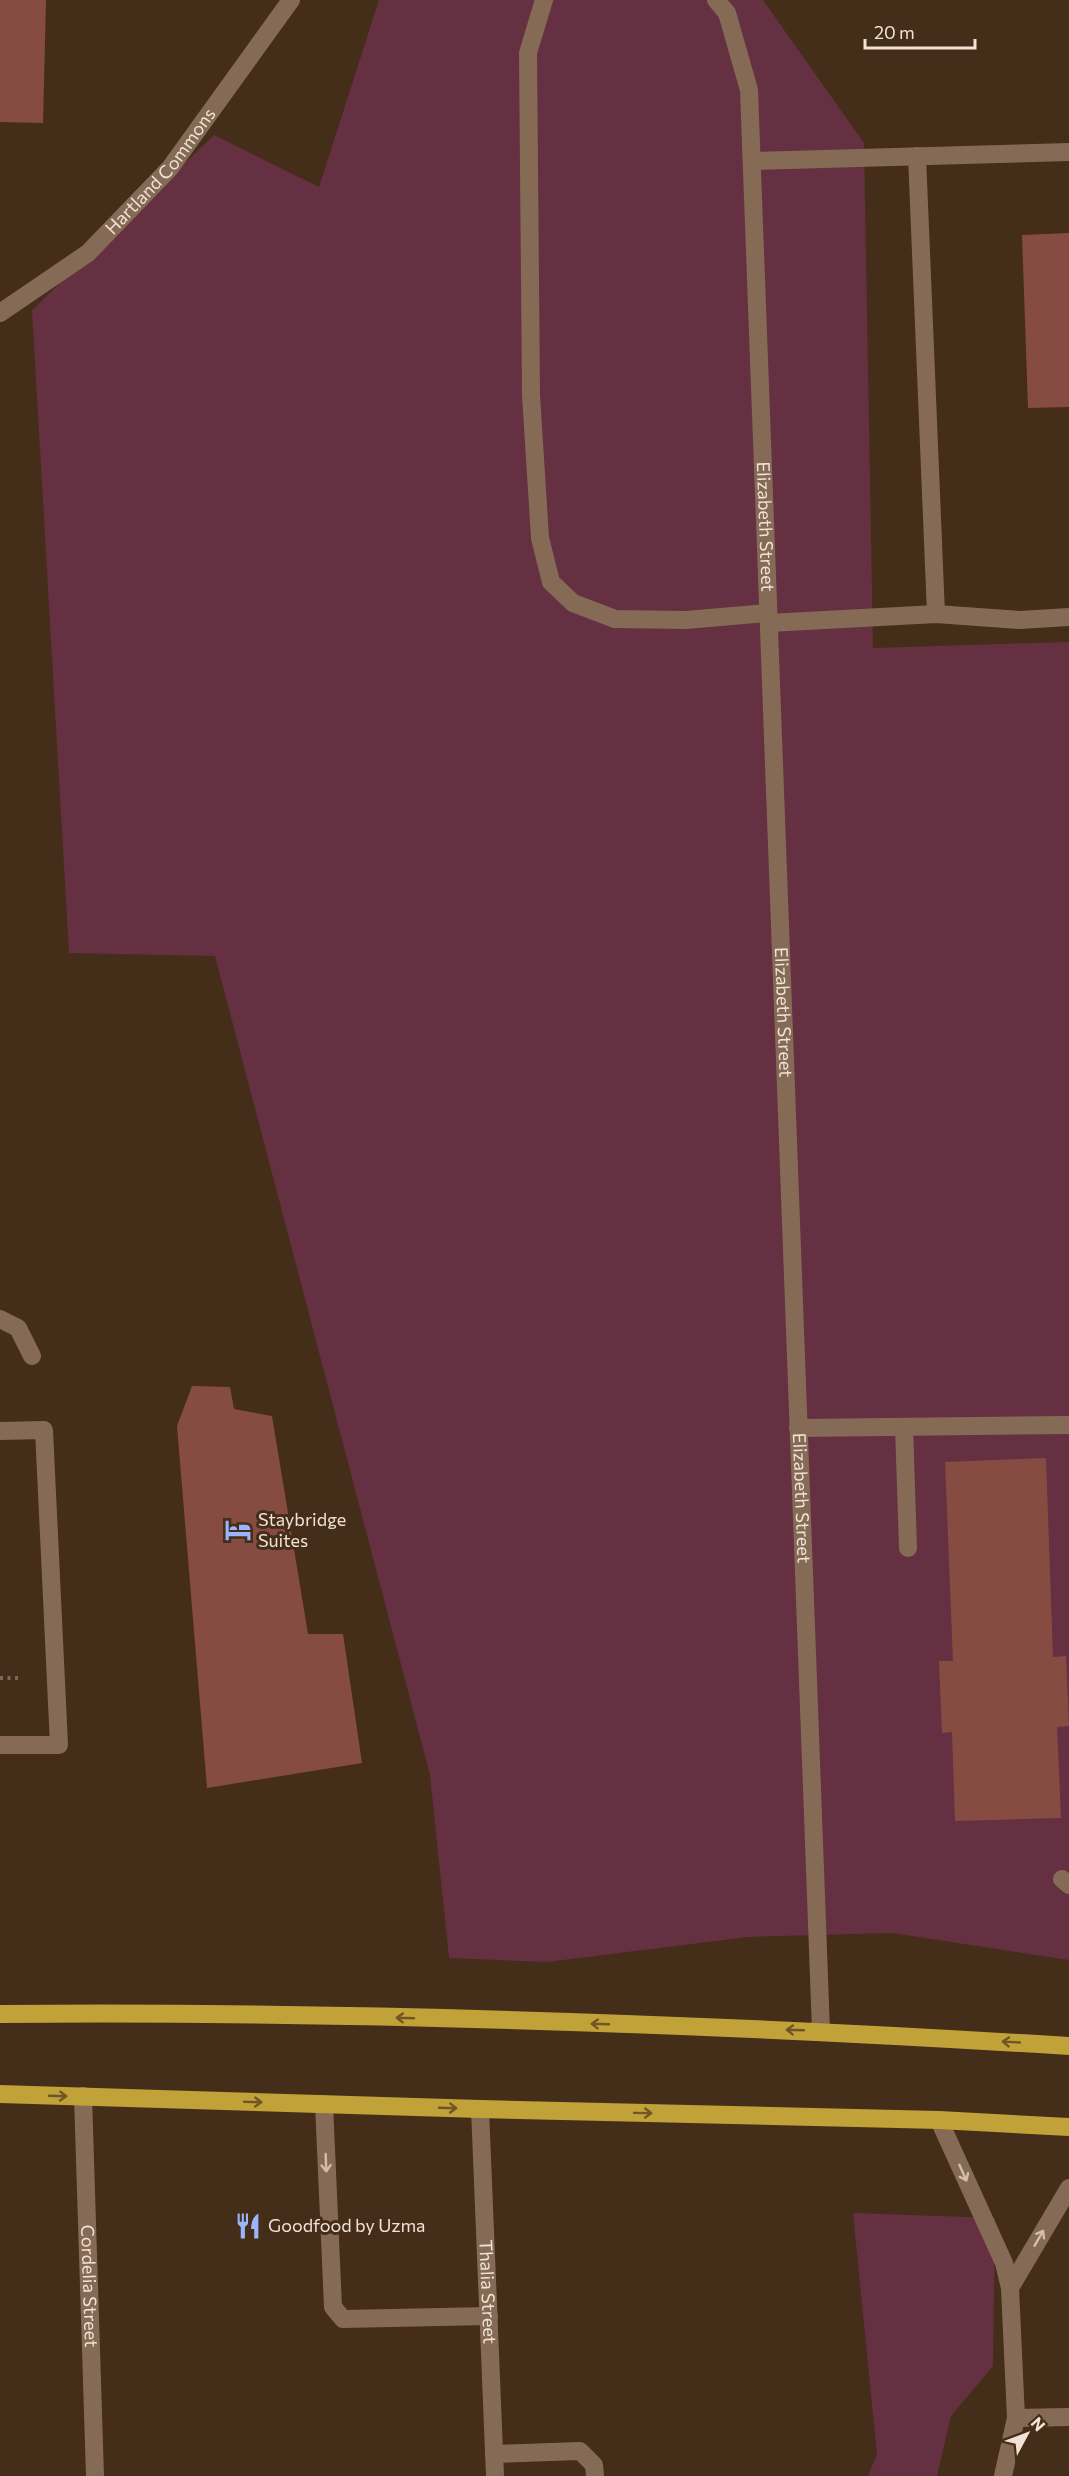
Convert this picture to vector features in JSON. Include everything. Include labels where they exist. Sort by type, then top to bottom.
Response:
[{"type":"highway","points":[[0,2014],[196,2012],[821,2031],[1069,2046]]},
{"type":"highway","points":[[0,2094],[939,2120],[1069,2127]]},
{"type":"street","name":"Hartland Commons","points":[[0,312],[88,254],[170,168],[291,0]]},
{"type":"street","points":[[544,0],[528,53],[531,395],[540,538],[551,582],[573,603],[615,619],[686,620],[936,614],[1020,620],[1069,617]]},
{"type":"street","name":"Elizabeth Street","points":[[716,0],[727,13],[749,90],[821,2031]]},
{"type":"street","points":[[752,161],[1069,152]]},
{"type":"street","points":[[917,156],[936,614]]},
{"type":"street","points":[[0,1319],[18,1328],[32,1356]]},
{"type":"street","points":[[798,1428],[1069,1425]]},
{"type":"street","points":[[904,1427],[908,1548]]},
{"type":"street","points":[[0,1431],[44,1430],[59,1745],[0,1745]]},
{"type":"street","name":"Cordelia Street","points":[[83,2096],[95,2476]]},
{"type":"street","points":[[324,2104],[333,2307],[343,2319],[489,2316]]},
{"type":"street","name":"Thalia Street","points":[[480,2109],[495,2476]]},
{"type":"street","points":[[939,2120],[1004,2263],[1010,2288],[1016,2418],[1003,2476]]},
{"type":"street","points":[[1010,2288],[1069,2188]]},
{"type":"street","points":[[1016,2418],[1069,2417]]},
{"type":"street","points":[[494,2454],[580,2451],[594,2465],[595,2476]]},
{"type":"path","points":[[0,1678],[20,1678]]},
{"type":"shaded area","points":[[379,0],[763,0],[864,143],[873,648],[1069,642],[1069,1960],[892,1933],[748,1937],[547,1962],[449,1958],[430,1775],[215,956],[69,953],[32,310],[214,135],[319,187]]},
{"type":"shaded area","points":[[853,2213],[995,2218],[993,2366],[951,2416],[937,2476],[868,2476],[877,2454]]},
{"type":"building","points":[[0,0],[46,0],[43,123],[0,122]]},
{"type":"building","points":[[1069,233],[1069,407],[1028,408],[1022,235]]},
{"type":"building","name":"Staybridge Suites","points":[[192,1386],[230,1387],[234,1409],[272,1416],[308,1634],[343,1634],[362,1763],[207,1788],[177,1426]]},
{"type":"building","points":[[1046,1458],[1053,1657],[1066,1656],[1069,1726],[1057,1727],[1061,1818],[955,1821],[952,1732],[942,1733],[939,1661],[953,1661],[945,1462]]},
{"type":"place","name":"Staybridge Suites","points":[[238,1530]]},
{"type":"place","name":"Goodfood by Uzma","points":[[248,2226]]}]
